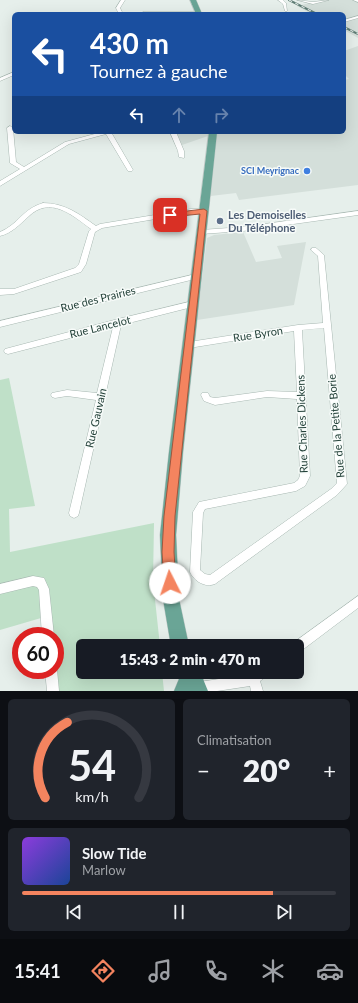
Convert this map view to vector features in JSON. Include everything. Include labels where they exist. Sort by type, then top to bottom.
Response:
[{"type":"main road","points":[[193,0],[199,12]]},
{"type":"main road","points":[[179,639],[172,599],[168,535],[176,452],[213,134]]},
{"type":"street","points":[[120,12],[118,8],[123,0]]},
{"type":"street","points":[[280,0],[285,4],[286,10]]},
{"type":"street","points":[[299,0],[313,3],[327,0]]},
{"type":"street","points":[[346,20],[358,17]]},
{"type":"street","points":[[0,80],[12,74]]},
{"type":"street","points":[[10,128],[14,163],[24,170]]},
{"type":"street","points":[[0,184],[67,143],[100,134]]},
{"type":"street","points":[[108,134],[130,170]]},
{"type":"street","points":[[174,134],[182,157]]},
{"type":"street","points":[[0,234],[12,229],[35,208],[58,205],[66,208],[96,229]]},
{"type":"street","points":[[0,292],[14,291],[78,270],[82,264],[92,231],[100,226],[191,211],[204,211]]},
{"type":"street","points":[[201,232],[243,229],[358,213]]},
{"type":"street","name":"Rue de la Petite Borie","points":[[202,579],[211,580],[334,492],[342,484],[321,255],[314,250]]},
{"type":"street","name":"Rue des Prairies","points":[[0,324],[196,276]]},
{"type":"street","name":"Rue Lancelot","points":[[8,351],[193,304]]},
{"type":"street","name":"Rue Gauvain","points":[[74,513],[118,322]]},
{"type":"street","name":"Rue Byron","points":[[189,345],[298,328],[327,326]]},
{"type":"street","name":"Rue Charles Dickens","points":[[202,579],[195,572],[198,512],[202,505],[296,488],[302,483],[305,476],[298,328]]},
{"type":"street","points":[[55,395],[67,393],[100,396]]},
{"type":"street","points":[[205,395],[207,400],[215,402],[267,394],[302,396]]},
{"type":"street","points":[[0,589],[33,581],[40,582],[44,589],[47,627]]},
{"type":"street","points":[[304,642],[358,602]]},
{"type":"street","points":[[52,679],[53,691]]},
{"type":"street","points":[[191,685],[258,681]]},
{"type":"shaded area","points":[[322,0],[358,0],[358,38],[346,31],[346,12],[308,12],[297,6]]},
{"type":"shaded area","points":[[358,46],[358,185],[239,200],[236,193],[202,197],[208,136],[182,145],[177,134],[346,134],[346,80],[349,79],[346,76],[346,50]]},
{"type":"shaded area","points":[[243,232],[256,262],[282,258],[277,246],[306,242],[294,305],[197,320],[207,238],[214,235]]},
{"type":"green space","points":[[9,378],[35,506],[9,509],[10,552],[154,523],[153,581],[159,639],[76,639],[76,679],[163,679],[164,691],[49,691],[52,679],[64,679],[64,627],[42,627],[41,618],[0,630],[0,380]]},
{"type":"railway","points":[[289,0],[313,12]]},
{"type":"railway","points":[[346,28],[358,34]]},
{"type":"place","name":"SCI Meyrignac","points":[[307,171]]},
{"type":"place","name":"Les Demoiselles Du Téléphone","points":[[220,221]]},
{"type":"route","points":[[170,215],[191,211],[204,211],[169,516],[168,552],[170,583]]}]
